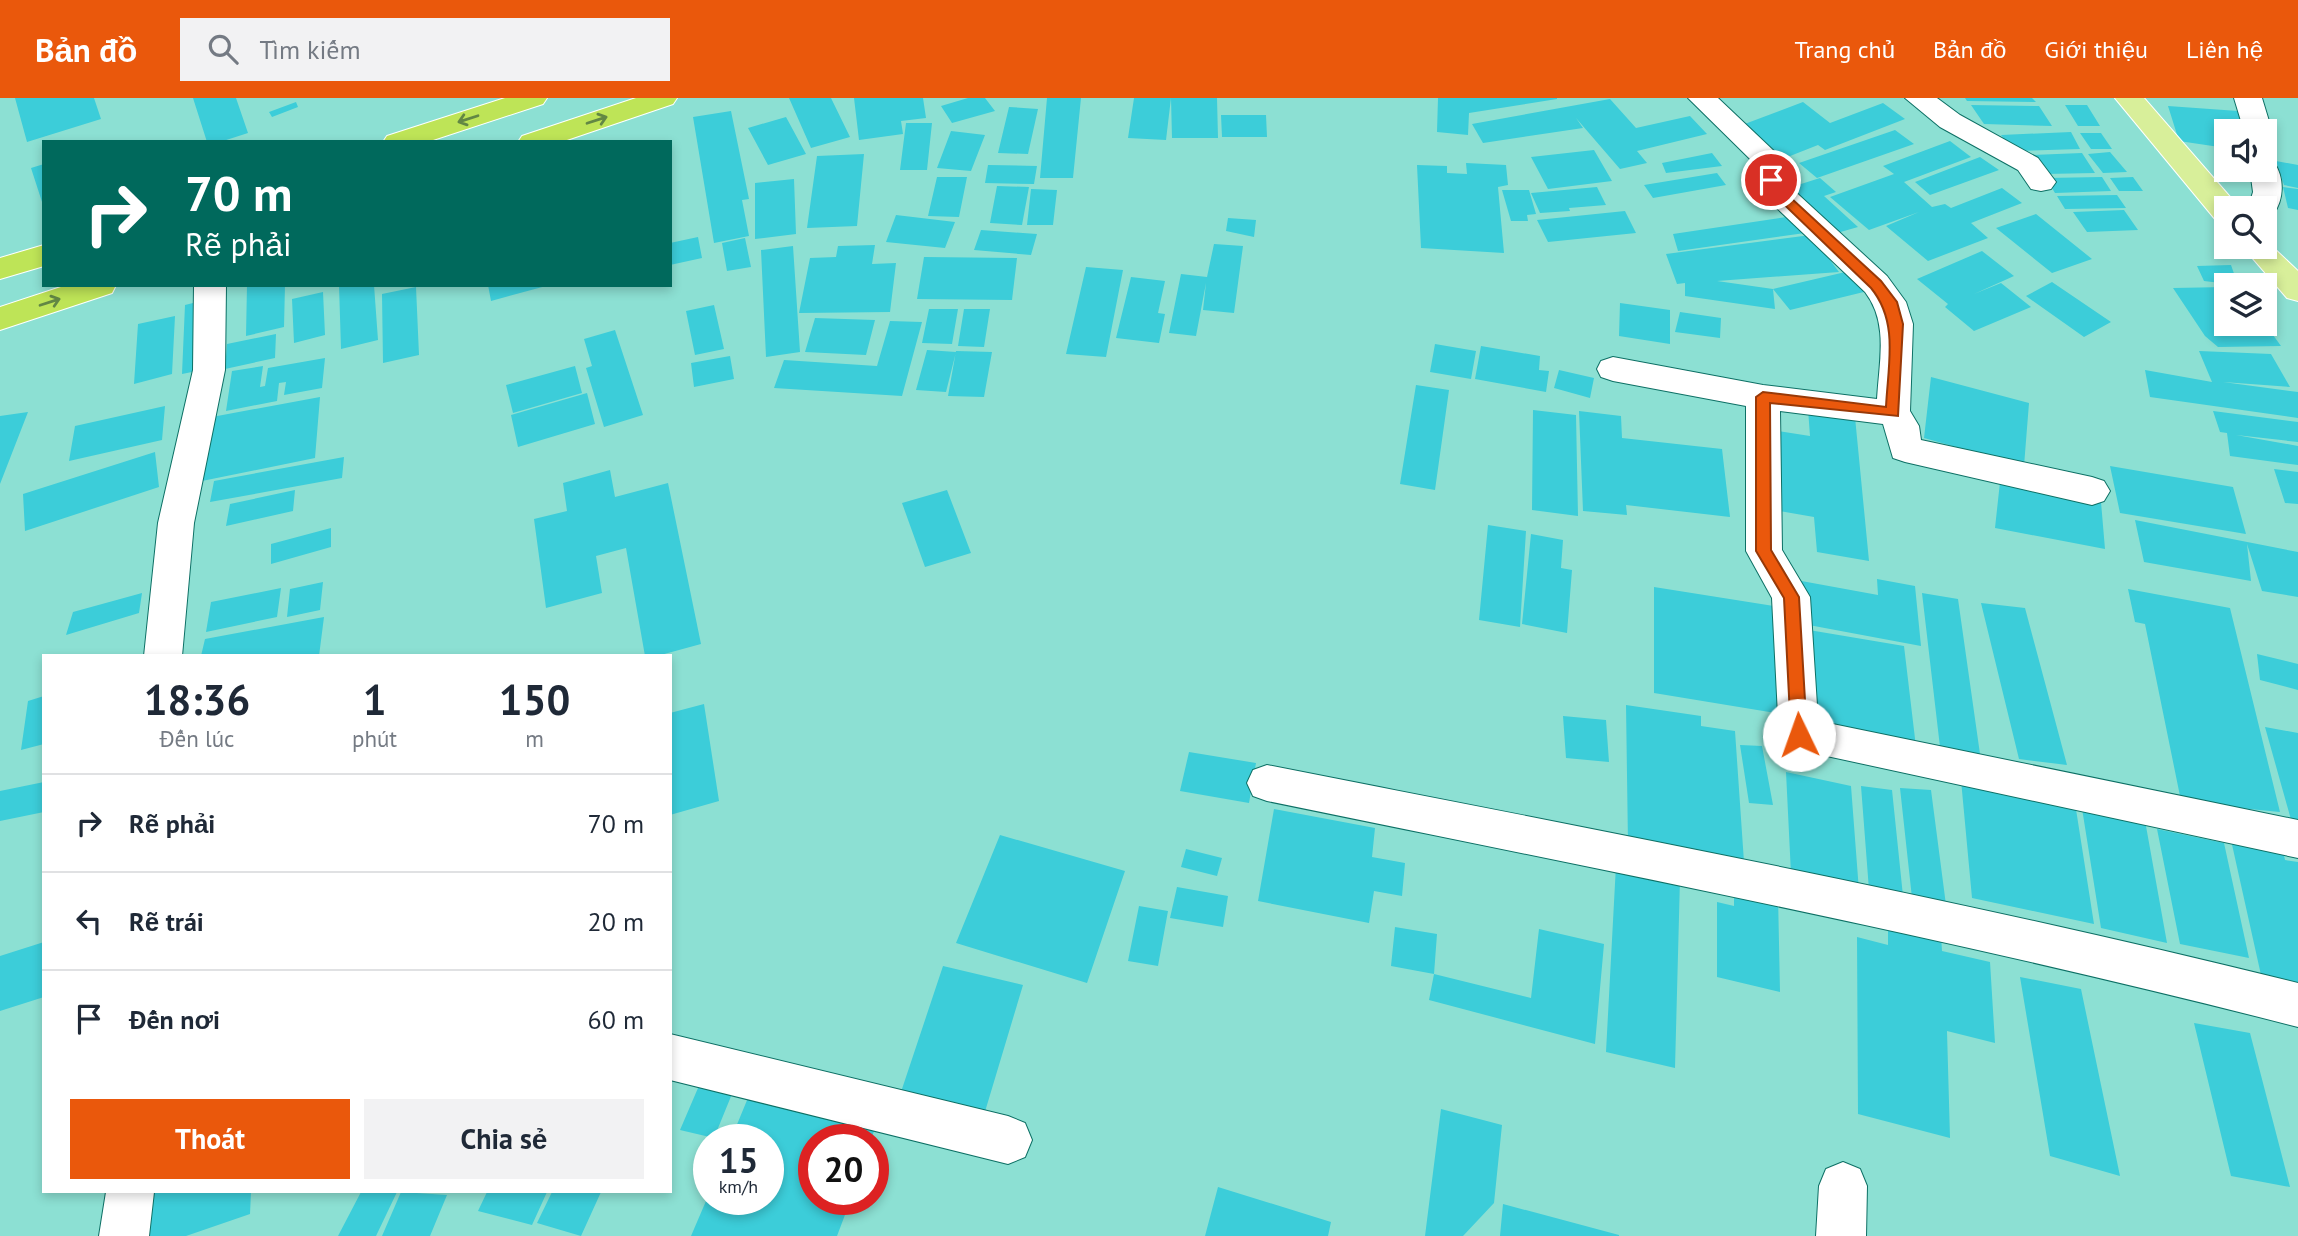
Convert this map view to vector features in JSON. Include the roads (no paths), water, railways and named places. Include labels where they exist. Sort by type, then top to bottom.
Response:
[{"type":"highway","points":[[403,140],[533,98]]},
{"type":"highway","points":[[538,140],[663,98]]},
{"type":"highway","points":[[0,269],[42,256]]},
{"type":"highway","points":[[0,319],[95,287]]},
{"type":"main road","points":[[2129,98],[2214,198]]},
{"type":"main road","points":[[2269,259],[2298,290]]},
{"type":"street","points":[[1702,98],[1765,158],[1774,188],[1876,285],[1890,302],[1896,324],[1893,413],[1902,426],[1905,449],[2092,491]]},
{"type":"street","points":[[1919,98],[1950,121],[2028,164],[2041,182]]},
{"type":"street","points":[[2248,98],[2254,119]]},
{"type":"street","points":[[163,654],[176,523],[209,370],[210,287]]},
{"type":"street","points":[[1613,369],[1763,397],[1893,413]]},
{"type":"street","points":[[1763,397],[1763,551],[1791,597],[1799,735],[2031,781],[2298,839]]},
{"type":"street","points":[[1267,783],[1866,904],[2132,963],[2298,1005]]},
{"type":"street","points":[[672,1057],[1007,1140]]},
{"type":"street","points":[[1841,1236],[1843,1186]]},
{"type":"street","points":[[124,1236],[130,1193]]}]
